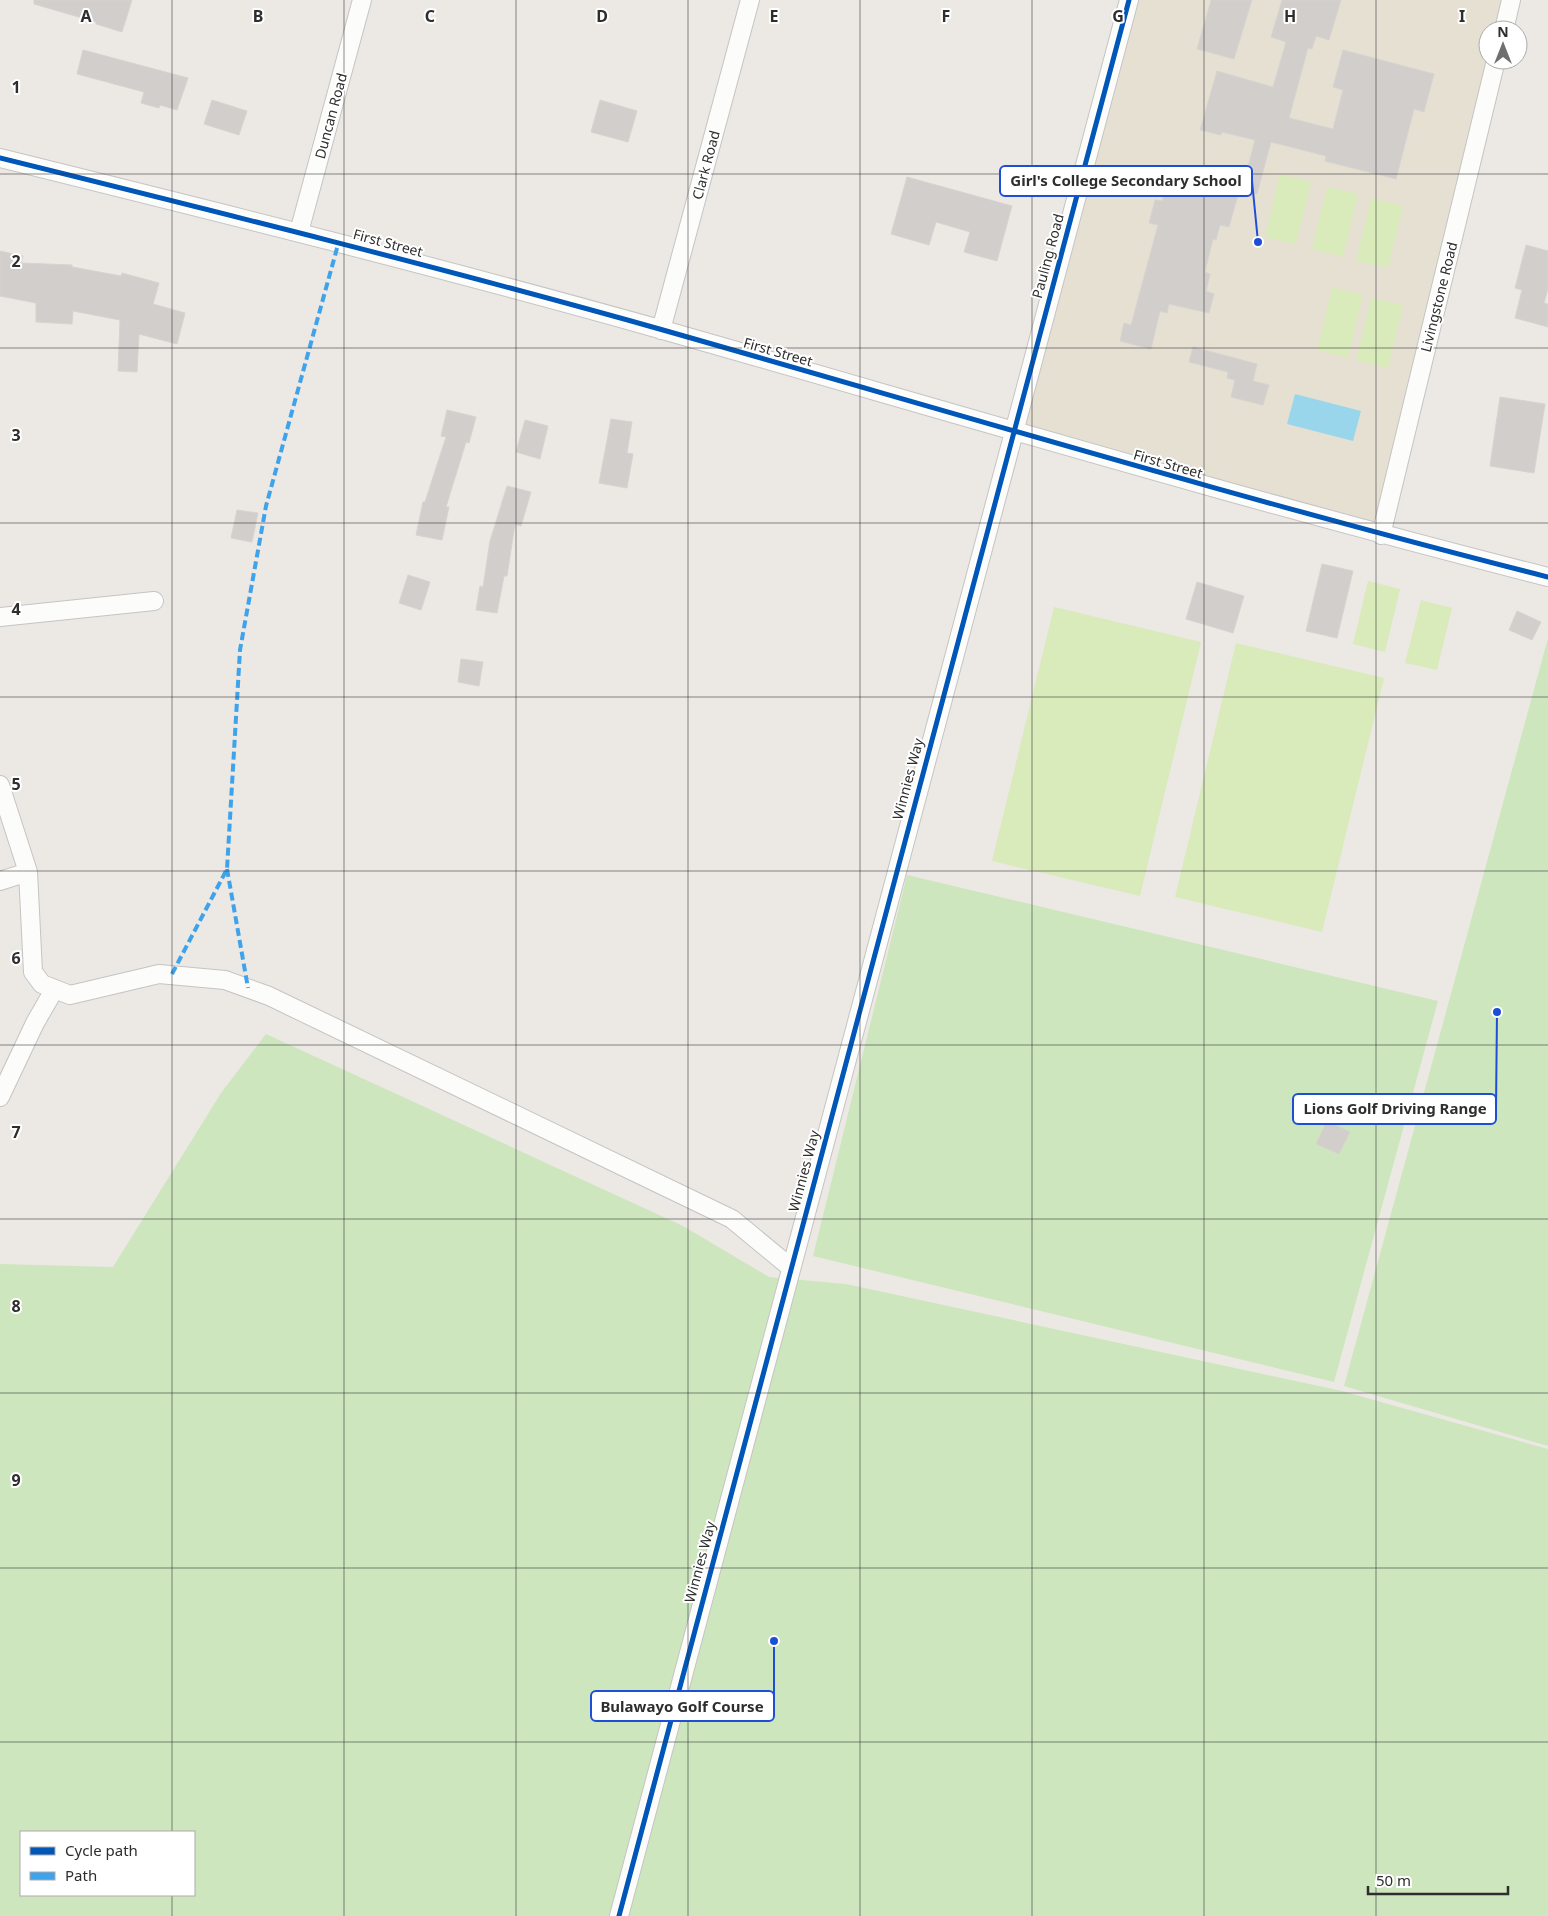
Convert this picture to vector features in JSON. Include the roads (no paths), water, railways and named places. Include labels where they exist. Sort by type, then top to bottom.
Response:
[{"type":"street","name":"Duncan Road","points":[[299,232],[362,0]]},
{"type":"street","name":"Clark Road","points":[[661,330],[750,0]]},
{"type":"street","name":"Pauling Road","points":[[1012,432],[1129,0]]},
{"type":"street","points":[[1506,20],[1511,0]]},
{"type":"street","name":"Livingstone Road","points":[[1381,535],[1494,70]]},
{"type":"street","name":"First Street","points":[[0,158],[299,232],[661,330],[1012,432],[1381,535],[1548,577]]},
{"type":"street","name":"Winnies Way","points":[[619,1916],[1012,432]]},
{"type":"street","points":[[0,617],[154,601]]},
{"type":"street","points":[[0,785],[28,872],[33,972],[42,984],[70,995],[159,974],[172,974],[225,980],[269,996],[732,1219],[790,1267]]},
{"type":"street","points":[[0,881],[28,872]]},
{"type":"street","points":[[0,1096],[35,1022],[54,990]]},
{"type":"water","points":[[1295,394],[1361,411],[1353,441],[1287,424]]},
{"type":"place","name":"Girl's College Secondary School","points":[[1258,242]]},
{"type":"place","name":"Lions Golf Driving Range","points":[[1497,1012]]},
{"type":"place","name":"Bulawayo Golf Course","points":[[774,1641]]}]
